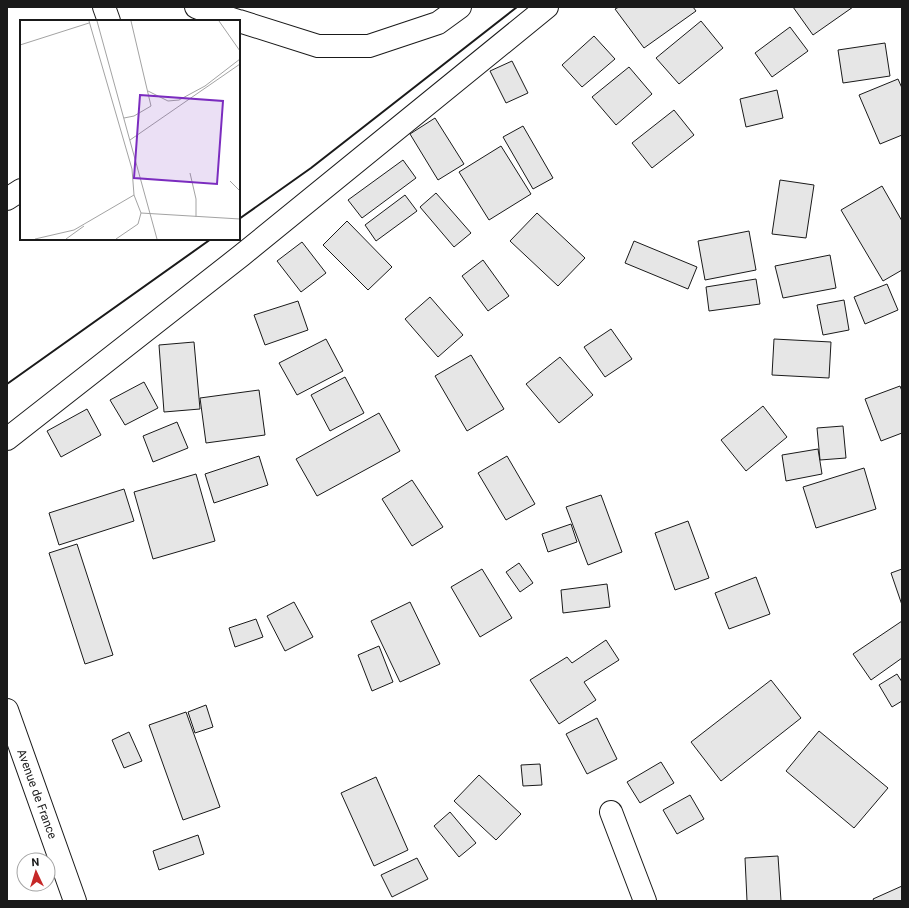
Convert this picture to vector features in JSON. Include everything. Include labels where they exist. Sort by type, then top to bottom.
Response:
[{"type":"street","points":[[104,7],[109,20]]},
{"type":"street","points":[[196,7],[236,20]]},
{"type":"street","points":[[240,21],[318,46],[369,46],[438,23],[460,7]]},
{"type":"street","points":[[7,440],[242,255],[547,7]]},
{"type":"street","points":[[7,200],[20,191]]},
{"type":"street","name":"Avenue de France","points":[[7,710],[75,901]]},
{"type":"street","points":[[611,812],[645,901]]},
{"type":"building","points":[[619,7],[693,7],[696,11],[644,48],[615,9]]},
{"type":"building","points":[[793,7],[853,7],[813,35]]},
{"type":"building","points":[[701,21],[723,48],[679,84],[656,58]]},
{"type":"building","points":[[790,27],[808,51],[772,77],[755,53]]},
{"type":"building","points":[[594,36],[615,59],[582,87],[562,65]]},
{"type":"building","points":[[885,43],[890,76],[843,83],[838,50]]},
{"type":"building","points":[[512,61],[528,93],[506,103],[490,71]]},
{"type":"building","points":[[629,67],[652,94],[616,125],[592,97]]},
{"type":"building","points":[[898,79],[902,88],[902,135],[880,144],[859,95]]},
{"type":"building","points":[[777,90],[783,118],[746,127],[740,99]]},
{"type":"building","points":[[674,110],[694,135],[652,168],[632,143]]},
{"type":"building","points":[[435,118],[464,164],[438,180],[410,134]]},
{"type":"building","points":[[523,126],[553,178],[533,189],[503,137]]},
{"type":"building","points":[[501,146],[531,194],[489,220],[459,172]]},
{"type":"building","points":[[403,160],[416,178],[362,218],[348,200]]},
{"type":"building","points":[[780,180],[814,185],[806,238],[772,234]]},
{"type":"building","points":[[882,186],[902,221],[902,270],[883,281],[841,210]]},
{"type":"building","points":[[436,193],[471,233],[454,247],[420,207]]},
{"type":"building","points":[[405,195],[417,211],[376,241],[365,225]]},
{"type":"building","points":[[537,213],[585,258],[558,286],[510,241]]},
{"type":"building","points":[[347,221],[392,267],[368,290],[323,245]]},
{"type":"building","points":[[749,231],[756,270],[705,280],[698,241]]},
{"type":"building","points":[[634,241],[697,267],[688,289],[625,263]]},
{"type":"building","points":[[302,242],[326,273],[301,292],[277,261]]},
{"type":"building","points":[[830,255],[836,288],[783,298],[775,266]]},
{"type":"building","points":[[483,260],[509,296],[488,311],[462,276]]},
{"type":"building","points":[[756,279],[760,304],[709,311],[706,287]]},
{"type":"building","points":[[887,284],[898,310],[865,324],[854,297]]},
{"type":"building","points":[[430,297],[463,335],[438,357],[405,319]]},
{"type":"building","points":[[844,300],[849,330],[823,335],[817,305]]},
{"type":"building","points":[[298,301],[308,330],[265,345],[254,315]]},
{"type":"building","points":[[611,329],[632,359],[605,377],[584,347]]},
{"type":"building","points":[[326,339],[343,371],[297,395],[279,363]]},
{"type":"building","points":[[774,339],[831,342],[829,378],[772,375]]},
{"type":"building","points":[[194,342],[200,409],[164,412],[159,345]]},
{"type":"building","points":[[471,355],[504,409],[467,431],[435,376]]},
{"type":"building","points":[[560,357],[593,395],[559,423],[526,384]]},
{"type":"building","points":[[345,377],[364,413],[330,431],[311,395]]},
{"type":"building","points":[[144,382],[158,408],[125,425],[110,400]]},
{"type":"building","points":[[900,386],[902,391],[902,433],[881,441],[865,399]]},
{"type":"building","points":[[259,390],[265,435],[206,443],[200,398]]},
{"type":"building","points":[[763,406],[787,437],[746,471],[721,440]]},
{"type":"building","points":[[87,409],[101,435],[61,457],[47,431]]},
{"type":"building","points":[[379,413],[400,451],[317,496],[296,459]]},
{"type":"building","points":[[177,422],[188,448],[153,462],[143,436]]},
{"type":"building","points":[[843,426],[846,458],[820,460],[817,428]]},
{"type":"building","points":[[818,449],[822,474],[786,481],[782,455]]},
{"type":"building","points":[[259,456],[268,485],[214,503],[205,474]]},
{"type":"building","points":[[507,456],[535,504],[506,520],[478,473]]},
{"type":"building","points":[[864,468],[876,509],[816,528],[803,487]]},
{"type":"building","points":[[196,474],[215,541],[153,559],[134,492]]},
{"type":"building","points":[[412,480],[443,527],[412,546],[382,499]]},
{"type":"building","points":[[124,489],[134,521],[59,545],[49,513]]},
{"type":"building","points":[[601,495],[622,552],[588,565],[566,507]]},
{"type":"building","points":[[688,521],[709,578],[675,590],[655,533]]},
{"type":"building","points":[[571,524],[577,542],[548,552],[542,534]]},
{"type":"building","points":[[77,544],[113,655],[85,664],[49,553]]},
{"type":"building","points":[[519,563],[533,583],[520,592],[506,572]]},
{"type":"building","points":[[482,569],[512,618],[480,637],[451,587]]},
{"type":"building","points":[[902,569],[902,605],[891,573]]},
{"type":"building","points":[[756,577],[770,614],[729,629],[715,593]]},
{"type":"building","points":[[607,584],[610,607],[563,613],[561,590]]},
{"type":"building","points":[[294,602],[313,637],[285,651],[267,616]]},
{"type":"building","points":[[410,602],[440,664],[400,682],[371,621]]},
{"type":"building","points":[[256,619],[263,637],[235,647],[229,628]]},
{"type":"building","points":[[902,621],[902,658],[871,680],[853,654]]},
{"type":"building","points":[[606,640],[619,660],[584,682],[596,700],[559,724],[530,680],[567,657],[572,663]]},
{"type":"building","points":[[379,646],[393,682],[372,691],[358,655]]},
{"type":"building","points":[[897,674],[902,682],[902,701],[892,707],[879,685]]},
{"type":"building","points":[[771,680],[801,718],[721,781],[691,742]]},
{"type":"building","points":[[206,705],[213,727],[195,733],[188,712]]},
{"type":"building","points":[[186,712],[220,807],[183,820],[149,725]]},
{"type":"building","points":[[597,718],[617,759],[587,774],[566,734]]},
{"type":"building","points":[[819,731],[888,788],[854,828],[786,771]]},
{"type":"building","points":[[129,732],[142,761],[124,768],[112,740]]},
{"type":"building","points":[[661,762],[674,783],[640,803],[627,782]]},
{"type":"building","points":[[540,764],[542,785],[523,786],[521,765]]},
{"type":"building","points":[[479,775],[521,814],[496,840],[454,801]]},
{"type":"building","points":[[376,777],[408,850],[374,866],[341,793]]},
{"type":"building","points":[[690,795],[704,819],[677,834],[663,810]]},
{"type":"building","points":[[450,812],[476,843],[459,857],[434,826]]},
{"type":"building","points":[[198,835],[204,854],[159,870],[153,851]]},
{"type":"building","points":[[778,856],[781,901],[747,901],[745,858]]},
{"type":"building","points":[[417,858],[428,879],[392,897],[381,875]]},
{"type":"building","points":[[902,886],[902,901],[874,901],[873,899]]},
{"type":"wall","points":[[240,218],[311,168],[517,7]]},
{"type":"wall","points":[[7,384],[210,240]]}]
